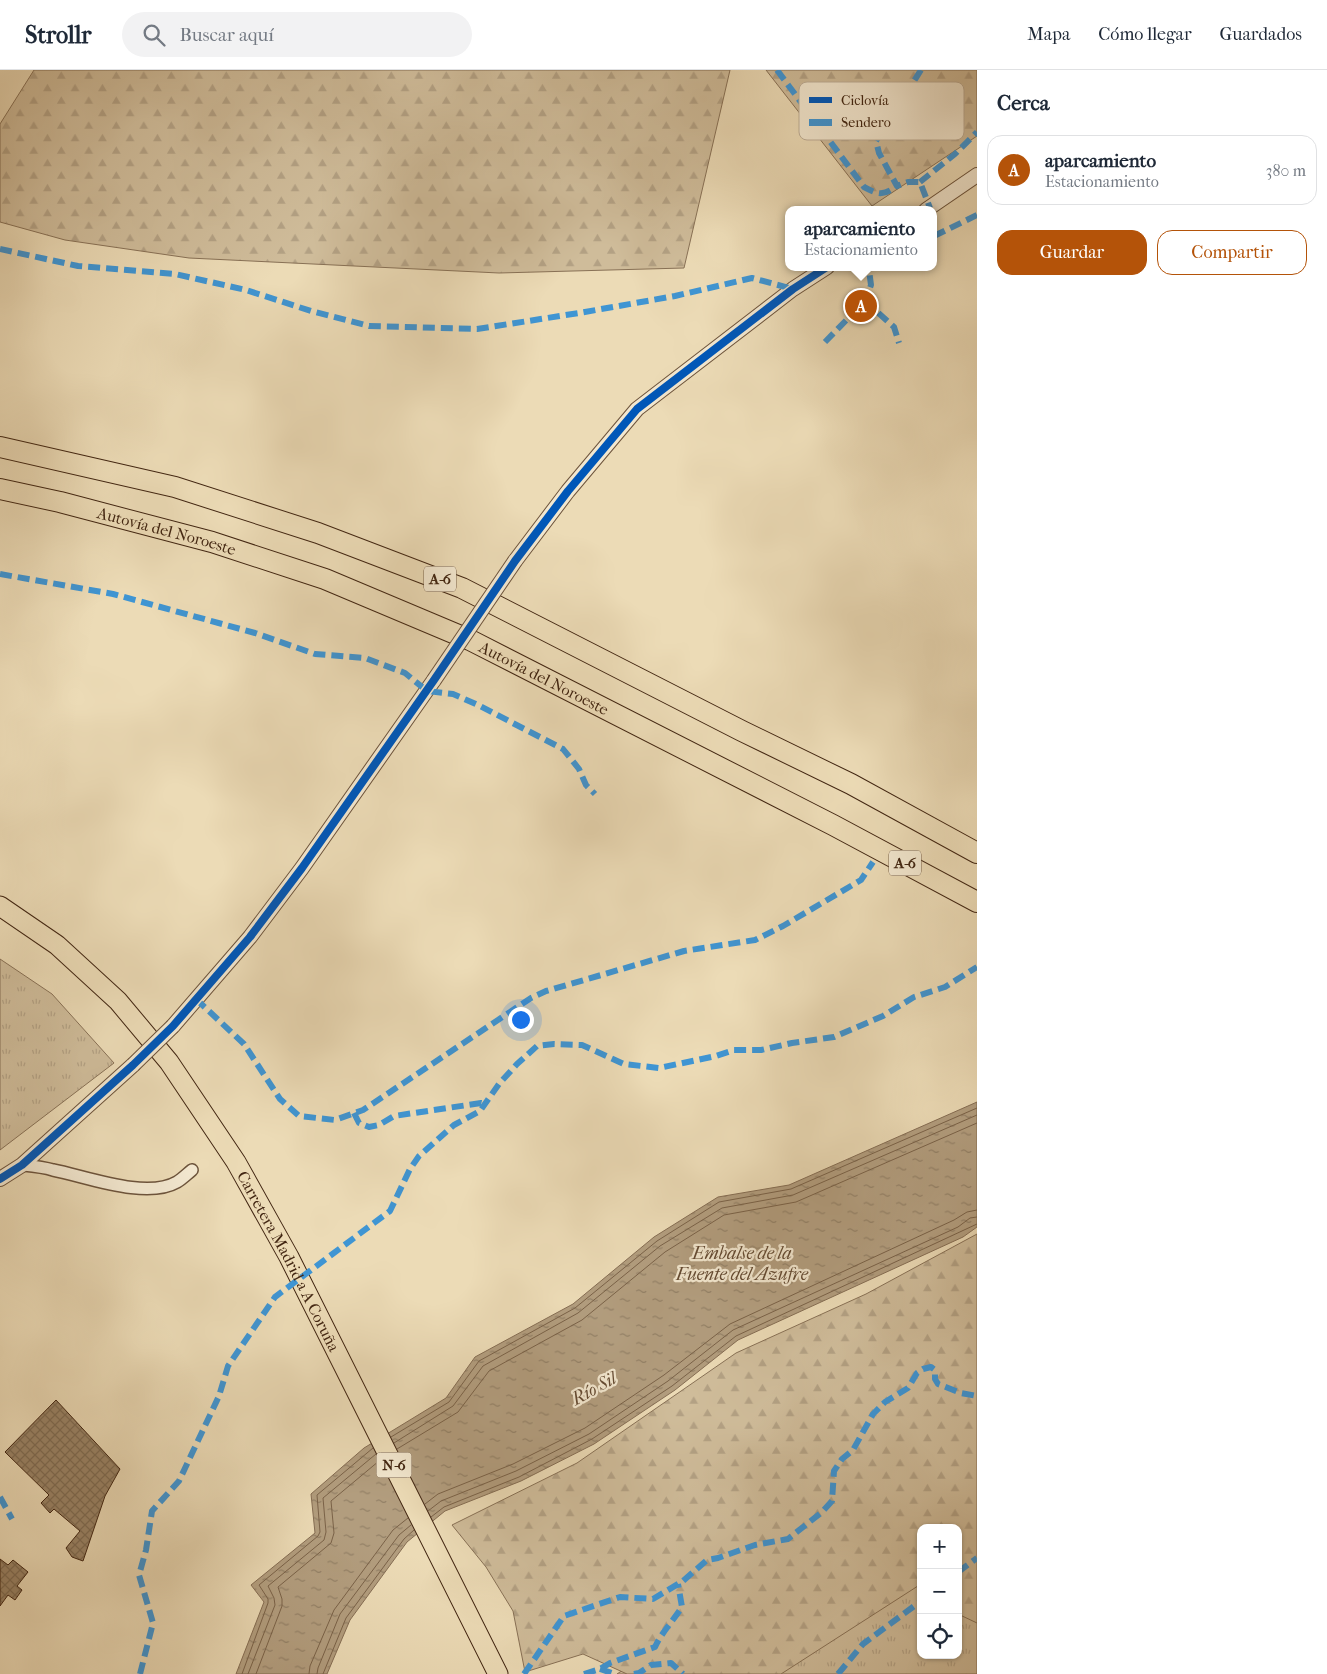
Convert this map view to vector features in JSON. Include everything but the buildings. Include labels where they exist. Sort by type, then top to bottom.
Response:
[{"type":"highway","name":"A-6","points":[[0,447],[174,487],[318,533],[462,588],[742,731],[851,784],[977,852]]},
{"type":"highway","name":"Autovía del Noroeste","points":[[0,489],[60,502],[212,542],[325,579],[470,640],[833,825],[977,902]]},
{"type":"highway","name":"Carretera Madrid a A Coruña","points":[[0,906],[64,952],[118,1001],[162,1054],[236,1162],[289,1256],[498,1674]]},
{"type":"street","points":[[932,206],[977,175]]},
{"type":"street","points":[[0,1179],[22,1165],[133,1065],[173,1026],[250,937],[302,868],[434,680],[514,561],[568,491],[637,408],[694,367],[793,289],[821,271]]},
{"type":"street","points":[[22,1165],[134,1188],[158,1188],[177,1183],[192,1170]]},
{"type":"green space","points":[[34,70],[730,70],[684,268],[499,273],[189,258],[65,240],[0,222],[0,124]]},
{"type":"green space","points":[[766,70],[977,70],[977,136],[872,206],[821,140],[964,140],[964,82],[799,82],[799,112]]},
{"type":"green space","points":[[0,959],[52,994],[114,1063],[0,1150]]},
{"type":"green space","points":[[977,1234],[977,1623],[962,1616],[962,1524],[917,1524],[917,1587],[781,1674],[627,1674],[583,1654],[525,1672],[513,1611],[486,1567],[452,1525],[577,1463],[736,1353],[866,1294]]},
{"type":"green space","points":[[977,1460],[977,1674],[617,1674],[684,1630]]},
{"type":"water","name":"Embalse de la Fuente del Azufre","points":[[977,1102],[977,1227],[963,1237],[738,1340],[675,1390],[594,1444],[521,1481],[445,1511],[407,1542],[350,1620],[327,1674],[236,1674],[264,1602],[251,1585],[315,1533],[311,1494],[364,1448],[446,1398],[475,1357],[573,1304],[654,1237],[718,1197],[789,1185]]},
{"type":"marked path","points":[[777,70],[799,100]]},
{"type":"marked path","points":[[913,82],[921,70]]},
{"type":"marked path","points":[[920,182],[955,154],[977,132]]},
{"type":"marked path","points":[[829,140],[864,187],[874,192],[884,193],[897,186]]},
{"type":"marked path","points":[[877,140],[879,153],[897,186],[908,182],[920,182],[929,206]]},
{"type":"marked path","points":[[937,235],[977,215]]},
{"type":"marked path","points":[[0,249],[78,266],[175,274],[246,290],[311,311],[369,326],[477,329],[675,296],[752,278],[793,289]]},
{"type":"marked path","points":[[825,342],[865,301],[871,285],[869,271]]},
{"type":"marked path","points":[[865,301],[894,327],[899,343]]},
{"type":"marked path","points":[[0,574],[113,594],[255,633],[315,654],[365,658],[405,673],[427,691],[453,694],[478,705],[563,749],[579,769],[586,785],[595,794]]},
{"type":"marked path","points":[[196,999],[244,1044],[280,1099],[299,1116],[335,1120],[363,1110],[531,998],[546,991],[684,951],[755,940],[783,926],[861,880],[873,862]]},
{"type":"marked path","points":[[140,1674],[153,1623],[139,1575],[146,1550],[152,1511],[179,1481],[219,1396],[228,1366],[275,1297],[390,1211],[410,1169],[419,1156],[454,1125],[480,1111],[499,1084],[537,1046],[554,1044],[582,1045],[624,1064],[659,1068],[716,1056],[734,1050],[761,1050],[834,1037],[883,1016],[914,997],[945,987],[977,967]]},
{"type":"marked path","points":[[354,1113],[359,1123],[369,1127],[379,1125],[394,1116],[481,1103],[485,1104]]},
{"type":"marked path","points":[[524,1674],[564,1616],[620,1597],[653,1599],[683,1581],[707,1560],[755,1545],[788,1539],[822,1512],[832,1501],[834,1471],[842,1459],[853,1450],[873,1414],[885,1402],[908,1388],[917,1373],[923,1369],[931,1367],[935,1370],[935,1379],[938,1384],[961,1393],[977,1396]]},
{"type":"marked path","points":[[0,1497],[12,1519]]},
{"type":"marked path","points":[[962,1569],[977,1558]]},
{"type":"marked path","points":[[584,1674],[655,1647],[682,1607],[678,1584]]},
{"type":"marked path","points":[[838,1674],[863,1644],[917,1604]]},
{"type":"marked path","points":[[634,1674],[651,1665],[671,1663],[683,1674]]},
{"type":"marked path","points":[[600,1669],[615,1674]]},
{"type":"cycle path","points":[[0,1179],[22,1165],[133,1065],[173,1026],[250,937],[302,868],[515,561],[568,491],[637,409],[793,289],[821,271]]},
{"type":"place","name":"aparcamiento","points":[[861,306]]},
{"type":"water label","name":"Río Sil","points":[[594,1389]]}]
